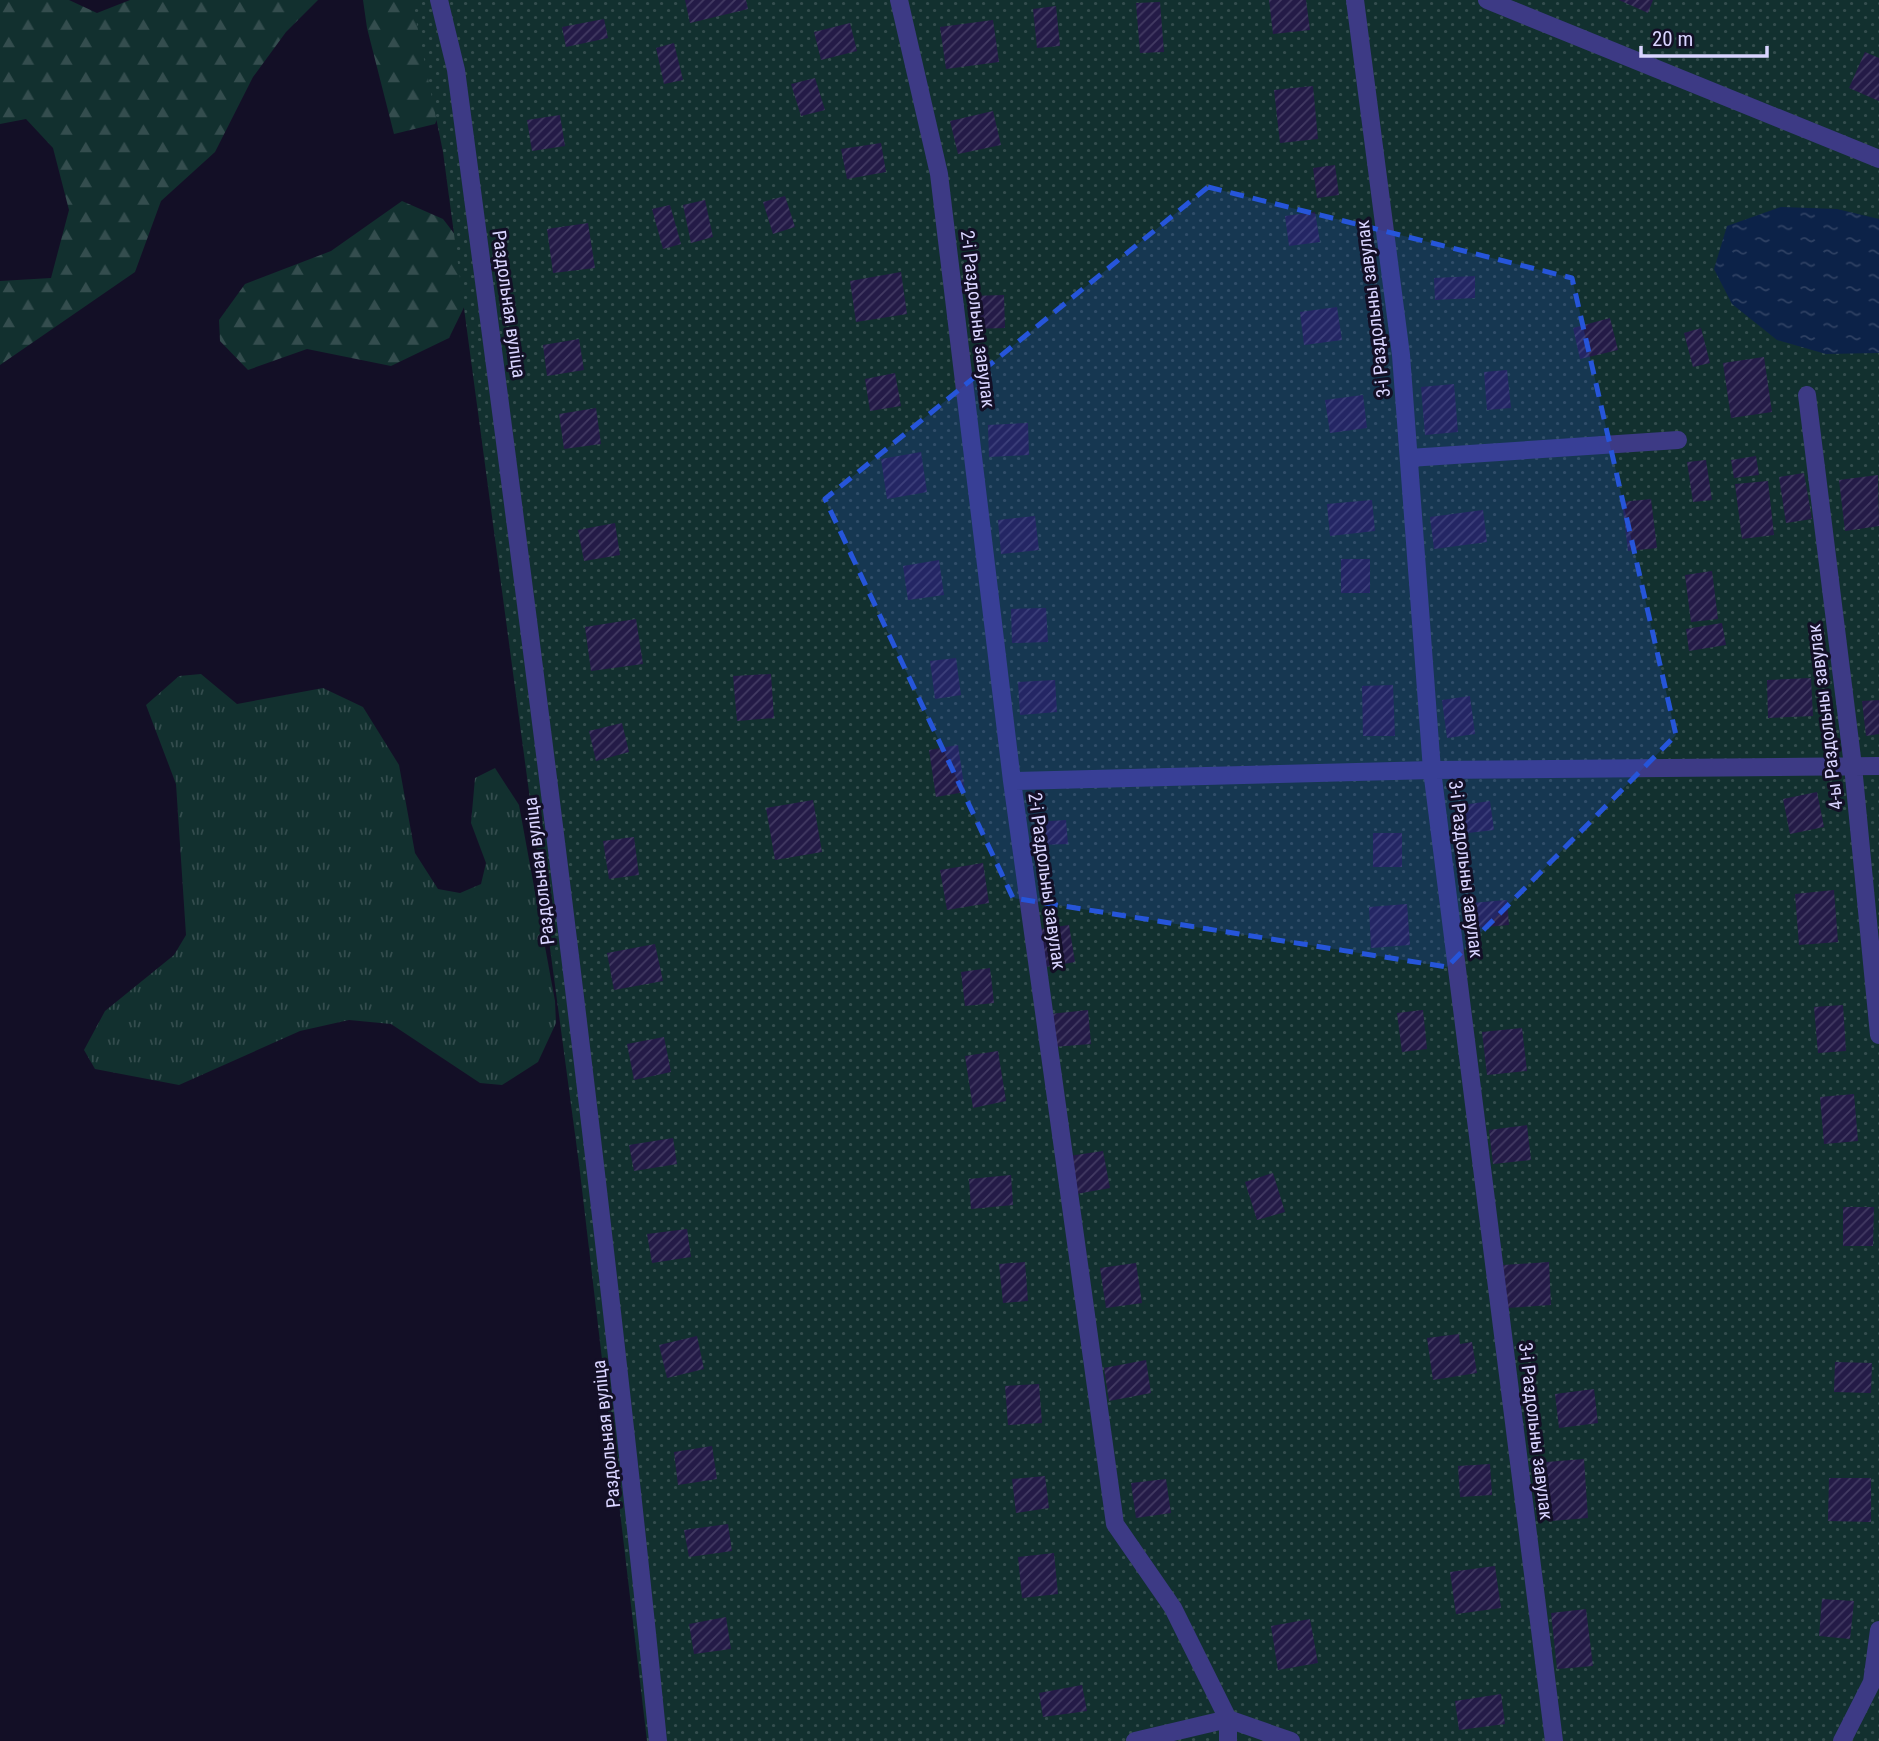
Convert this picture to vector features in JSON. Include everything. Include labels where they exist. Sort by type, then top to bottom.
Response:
[{"type":"street","name":"Раздольная вуліца","points":[[439,0],[456,70],[534,657],[620,1360],[659,1741]]},
{"type":"street","name":"2-і Раздольны завулак","points":[[899,0],[939,174],[1012,781],[1115,1524],[1173,1608],[1228,1719],[1228,1741]]},
{"type":"street","name":"3-і Раздольны завулак","points":[[1355,0],[1401,355],[1432,770],[1554,1741]]},
{"type":"street","points":[[1486,0],[1879,159]]},
{"type":"street","name":"4-ы Раздольны завулак","points":[[1807,395],[1853,766],[1879,1035]]},
{"type":"street","points":[[1409,458],[1678,440]]},
{"type":"street","points":[[1012,781],[1432,770],[1879,766]]},
{"type":"street","points":[[1842,1741],[1872,1682],[1879,1630]]},
{"type":"street","points":[[1135,1741],[1228,1719],[1292,1741]]},
{"type":"highlighted area","points":[[1208,187],[1572,278],[1676,735],[1447,967],[1013,898],[825,499]]},
{"type":"green space","points":[[0,0],[69,0],[97,13],[130,0],[318,0],[286,32],[253,77],[215,152],[161,201],[135,272],[0,365],[0,281],[51,278],[69,210],[53,148],[26,119],[0,124]]},
{"type":"green space","points":[[363,0],[420,0],[445,101],[435,124],[394,134],[367,28]]},
{"type":"green space","points":[[412,0],[1879,0],[1879,1741],[647,1741],[579,1164],[443,152]]},
{"type":"green space","points":[[402,201],[443,219],[470,254],[469,297],[449,338],[391,366],[307,349],[248,370],[220,341],[219,320],[245,284],[331,251]]},
{"type":"green space","points":[[201,674],[237,704],[323,688],[363,707],[399,765],[415,853],[438,889],[460,893],[481,884],[486,863],[471,823],[475,778],[495,768],[519,805],[555,1001],[556,1023],[538,1062],[502,1085],[480,1083],[391,1024],[349,1020],[300,1031],[179,1085],[95,1069],[84,1050],[105,1011],[174,955],[186,935],[176,784],[146,705],[179,676]]},
{"type":"water","points":[[1781,207],[1837,209],[1879,219],[1879,353],[1826,354],[1777,340],[1732,304],[1714,269],[1727,226]]},
{"type":"building","points":[[685,0],[746,0],[748,9],[690,23]]},
{"type":"building","points":[[1269,0],[1306,0],[1310,30],[1273,34]]},
{"type":"building","points":[[1619,0],[1653,0],[1648,13]]},
{"type":"building","points":[[1160,2],[1164,52],[1140,53],[1136,3]]},
{"type":"building","points":[[1056,6],[1060,46],[1037,48],[1033,9]]},
{"type":"building","points":[[604,19],[608,38],[566,47],[562,27]]},
{"type":"building","points":[[993,20],[999,62],[946,69],[940,27]]},
{"type":"building","points":[[850,23],[857,51],[821,60],[814,32]]},
{"type":"building","points":[[674,43],[683,80],[664,84],[656,48]]},
{"type":"building","points":[[1865,52],[1879,58],[1879,101],[1849,88]]},
{"type":"building","points":[[815,78],[825,110],[801,116],[791,84]]},
{"type":"building","points":[[1313,86],[1318,139],[1280,143],[1274,90]]},
{"type":"building","points":[[993,111],[1001,145],[958,154],[950,121]]},
{"type":"building","points":[[560,115],[565,146],[532,151],[527,120]]},
{"type":"building","points":[[881,143],[886,172],[847,179],[841,149]]},
{"type":"building","points":[[1335,165],[1339,195],[1317,198],[1313,168]]},
{"type":"building","points":[[785,196],[795,227],[773,234],[763,202]]},
{"type":"building","points":[[705,200],[713,237],[691,243],[683,205]]},
{"type":"building","points":[[670,205],[681,244],[663,249],[652,209]]},
{"type":"building","points":[[1315,212],[1320,242],[1289,246],[1285,216]]},
{"type":"building","points":[[588,223],[595,268],[553,273],[547,229]]},
{"type":"building","points":[[901,272],[907,314],[856,322],[850,281]]},
{"type":"building","points":[[1475,276],[1475,298],[1435,300],[1434,278]]},
{"type":"building","points":[[1004,295],[1005,328],[972,329],[970,296]]},
{"type":"building","points":[[1337,307],[1342,340],[1304,345],[1300,312]]},
{"type":"building","points":[[1610,318],[1618,350],[1580,359],[1573,328]]},
{"type":"building","points":[[1701,328],[1710,363],[1693,367],[1684,333]]},
{"type":"building","points":[[579,339],[584,370],[547,376],[543,345]]},
{"type":"building","points":[[1764,357],[1772,412],[1731,418],[1723,363]]},
{"type":"building","points":[[1507,370],[1511,408],[1487,410],[1484,372]]},
{"type":"building","points":[[895,373],[901,406],[870,411],[865,379]]},
{"type":"building","points":[[1454,384],[1458,432],[1425,435],[1421,387]]},
{"type":"building","points":[[1363,395],[1367,428],[1330,433],[1325,400]]},
{"type":"building","points":[[596,408],[601,444],[564,449],[559,414]]},
{"type":"building","points":[[1028,423],[1029,455],[989,457],[988,425]]},
{"type":"building","points":[[921,452],[927,492],[887,499],[881,459]]},
{"type":"building","points":[[1756,456],[1759,475],[1734,478],[1731,460]]},
{"type":"building","points":[[1706,460],[1712,500],[1693,502],[1687,462]]},
{"type":"building","points":[[1804,473],[1812,519],[1786,523],[1779,477]]},
{"type":"building","points":[[1878,475],[1879,526],[1845,531],[1839,480]]},
{"type":"building","points":[[1768,481],[1774,535],[1742,539],[1735,484]]},
{"type":"building","points":[[1651,499],[1657,548],[1628,551],[1622,502]]},
{"type":"building","points":[[1372,500],[1375,531],[1330,536],[1327,504]]},
{"type":"building","points":[[1483,510],[1487,542],[1434,549],[1430,517]]},
{"type":"building","points":[[1035,516],[1039,550],[1001,554],[998,520]]},
{"type":"building","points":[[615,523],[620,555],[584,561],[578,530]]},
{"type":"building","points":[[1341,559],[1370,559],[1370,593],[1341,593]]},
{"type":"building","points":[[939,560],[944,595],[908,600],[903,566]]},
{"type":"building","points":[[1712,571],[1718,619],[1691,622],[1685,575]]},
{"type":"building","points":[[1046,608],[1048,642],[1012,643],[1011,609]]},
{"type":"building","points":[[636,619],[643,664],[591,671],[585,627]]},
{"type":"building","points":[[1722,623],[1726,645],[1689,651],[1686,629]]},
{"type":"building","points":[[956,658],[961,695],[935,699],[930,661]]},
{"type":"building","points":[[771,674],[774,718],[737,721],[733,676]]},
{"type":"building","points":[[1811,678],[1813,716],[1768,718],[1767,680]]},
{"type":"building","points":[[1055,680],[1057,712],[1020,715],[1018,682]]},
{"type":"building","points":[[1393,685],[1395,736],[1363,736],[1362,686]]},
{"type":"building","points":[[1470,696],[1475,734],[1447,738],[1442,700]]},
{"type":"building","points":[[1879,700],[1879,734],[1866,736],[1862,701]]},
{"type":"building","points":[[622,723],[629,752],[596,761],[589,731]]},
{"type":"building","points":[[958,745],[965,792],[936,797],[929,750]]},
{"type":"building","points":[[1817,792],[1824,827],[1790,834],[1783,799]]},
{"type":"building","points":[[813,800],[822,852],[775,860],[766,808]]},
{"type":"building","points":[[1490,801],[1494,830],[1459,834],[1456,806]]},
{"type":"building","points":[[1066,820],[1068,844],[1039,845],[1037,822]]},
{"type":"building","points":[[1373,833],[1402,833],[1402,867],[1373,867]]},
{"type":"building","points":[[634,837],[639,875],[609,879],[603,841]]},
{"type":"building","points":[[983,863],[989,903],[947,910],[940,870]]},
{"type":"building","points":[[1834,890],[1838,942],[1799,945],[1795,894]]},
{"type":"building","points":[[1507,900],[1509,925],[1473,928],[1471,903]]},
{"type":"building","points":[[1407,904],[1410,945],[1371,948],[1369,907]]},
{"type":"building","points":[[1069,925],[1075,962],[1046,967],[1041,929]]},
{"type":"building","points":[[655,944],[663,981],[614,990],[607,953]]},
{"type":"building","points":[[990,968],[994,1003],[965,1006],[961,972]]},
{"type":"building","points":[[1843,1005],[1846,1051],[1818,1053],[1814,1007]]},
{"type":"building","points":[[1088,1010],[1091,1044],[1053,1047],[1050,1014]]},
{"type":"building","points":[[1423,1010],[1427,1049],[1402,1052],[1397,1013]]},
{"type":"building","points":[[1522,1028],[1527,1071],[1487,1075],[1482,1032]]},
{"type":"building","points":[[664,1037],[671,1072],[634,1080],[627,1044]]},
{"type":"building","points":[[998,1051],[1006,1101],[973,1108],[965,1056]]},
{"type":"building","points":[[1854,1094],[1858,1141],[1824,1144],[1820,1097]]},
{"type":"building","points":[[1527,1125],[1531,1160],[1493,1164],[1489,1130]]},
{"type":"building","points":[[673,1138],[677,1164],[634,1171],[629,1145]]},
{"type":"building","points":[[1103,1151],[1110,1188],[1076,1194],[1069,1156]]},
{"type":"building","points":[[1273,1173],[1285,1212],[1257,1220],[1245,1182]]},
{"type":"building","points":[[1011,1175],[1013,1205],[971,1209],[969,1179]]},
{"type":"building","points":[[1843,1207],[1874,1207],[1873,1246],[1843,1246]]},
{"type":"building","points":[[687,1229],[691,1257],[652,1263],[647,1234]]},
{"type":"building","points":[[1025,1262],[1028,1301],[1003,1303],[999,1264]]},
{"type":"building","points":[[1549,1262],[1551,1305],[1506,1308],[1503,1265]]},
{"type":"building","points":[[1136,1263],[1142,1303],[1106,1308],[1100,1268]]},
{"type":"building","points":[[1459,1334],[1460,1344],[1472,1342],[1477,1373],[1433,1380],[1427,1338]]},
{"type":"building","points":[[697,1336],[704,1369],[667,1378],[659,1345]]},
{"type":"building","points":[[1146,1360],[1151,1393],[1109,1401],[1104,1368]]},
{"type":"building","points":[[1835,1362],[1872,1363],[1871,1393],[1834,1392]]},
{"type":"building","points":[[1039,1384],[1042,1423],[1008,1425],[1005,1386]]},
{"type":"building","points":[[1594,1389],[1598,1423],[1559,1428],[1555,1394]]},
{"type":"building","points":[[712,1446],[717,1479],[678,1485],[674,1452]]},
{"type":"building","points":[[1584,1459],[1588,1518],[1551,1521],[1546,1462]]},
{"type":"building","points":[[1490,1464],[1492,1495],[1460,1497],[1458,1466]]},
{"type":"building","points":[[1045,1476],[1049,1508],[1016,1513],[1012,1479]]},
{"type":"building","points":[[1829,1478],[1871,1478],[1871,1522],[1828,1521]]},
{"type":"building","points":[[1166,1479],[1171,1513],[1136,1518],[1131,1483]]},
{"type":"building","points":[[728,1524],[732,1551],[689,1557],[684,1530]]},
{"type":"building","points":[[1054,1553],[1058,1594],[1022,1598],[1018,1557]]},
{"type":"building","points":[[1495,1566],[1501,1608],[1456,1614],[1450,1572]]},
{"type":"building","points":[[1822,1599],[1854,1601],[1850,1639],[1819,1636]]},
{"type":"building","points":[[1586,1609],[1593,1666],[1557,1669],[1551,1613]]},
{"type":"building","points":[[726,1617],[731,1649],[694,1654],[689,1624]]},
{"type":"building","points":[[1310,1619],[1318,1663],[1278,1670],[1271,1626]]},
{"type":"building","points":[[1082,1685],[1087,1711],[1043,1717],[1039,1693]]},
{"type":"building","points":[[1501,1694],[1505,1724],[1459,1730],[1455,1701]]}]
